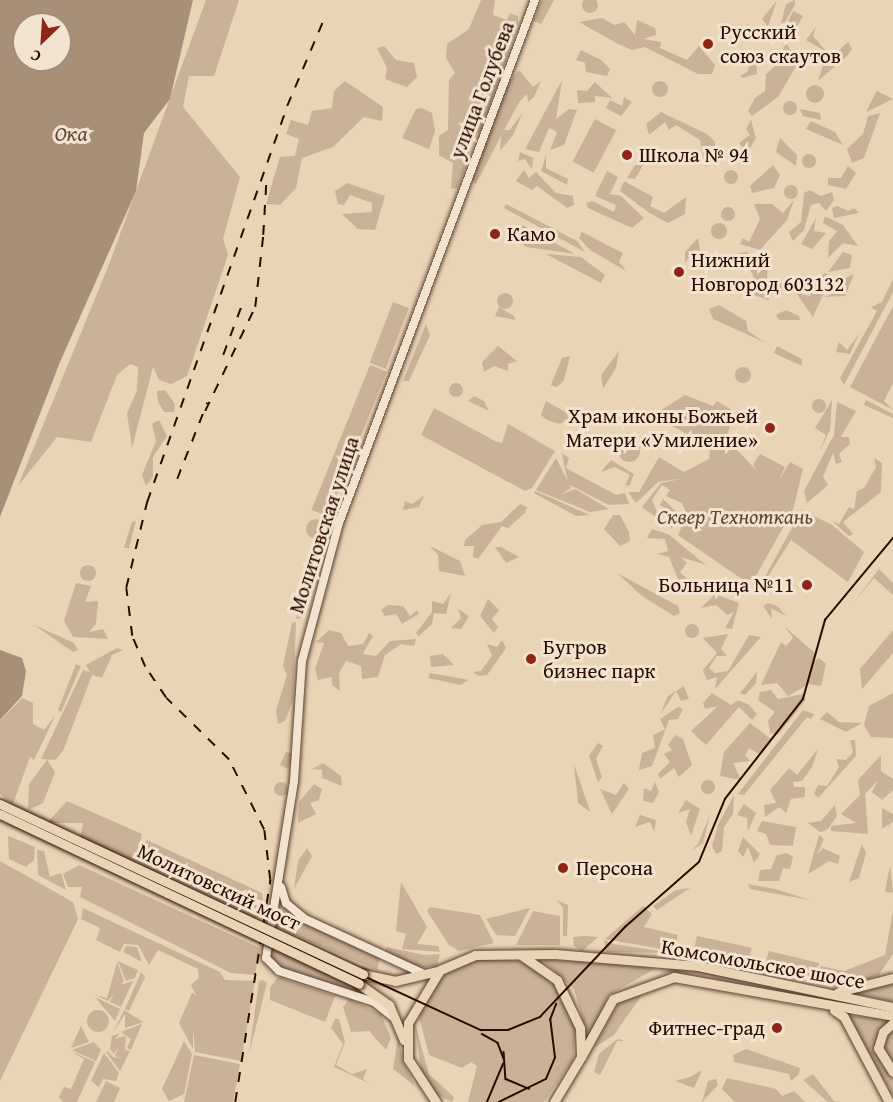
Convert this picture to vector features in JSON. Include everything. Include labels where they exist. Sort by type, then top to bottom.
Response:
[{"type":"main road","name":"Молитовский мост","points":[[0,804],[361,979]]},
{"type":"main road","name":"Молитовский мост","points":[[0,814],[361,979],[395,981],[440,970]]},
{"type":"main road","points":[[519,953],[547,970],[567,992],[579,1021],[581,1057]]},
{"type":"main road","name":"Комсомольское шоссе","points":[[440,970],[475,955],[519,953],[653,962],[829,993],[893,1007]]},
{"type":"main road","points":[[649,984],[657,975],[653,962]]},
{"type":"main road","points":[[405,1041],[418,999],[440,970]]},
{"type":"main road","name":"Комсомольское шоссе","points":[[554,1102],[613,999],[649,984],[685,978],[829,1007],[893,1016]]},
{"type":"main road","points":[[829,993],[893,978]]},
{"type":"main road","points":[[361,979],[380,996],[397,1021],[405,1041],[412,1071],[432,1100]]},
{"type":"main road","points":[[829,1007],[844,1017],[889,1102]]},
{"type":"main road","points":[[893,1023],[883,1032],[878,1048],[893,1072]]},
{"type":"street","name":"улица Голубева","points":[[463,193],[535,0]]},
{"type":"street","name":"Молитовская улица","points":[[397,1021],[374,1002],[273,967],[266,951],[280,882],[305,639],[339,523],[463,193]]},
{"type":"street","points":[[280,882],[286,903],[304,919],[427,974]]},
{"type":"street","points":[[276,906],[286,903]]},
{"type":"green space","points":[[590,-3],[598,5],[590,13],[582,5]]},
{"type":"green space","points":[[206,0],[239,0],[214,76],[189,76],[183,107],[240,177],[223,239],[228,255],[187,376],[171,384],[159,380],[153,367],[132,448],[127,413],[137,391],[138,367],[130,364],[117,375],[91,442],[57,437],[18,486],[108,267]]},
{"type":"green space","points":[[481,0],[495,0],[493,15],[507,20],[510,13],[518,16],[518,24],[481,131],[468,138],[469,157],[457,189],[451,188],[453,163],[439,155],[439,136],[448,130],[449,80],[455,73],[446,58],[447,44],[469,29]]},
{"type":"green space","points":[[542,0],[554,0],[541,24],[534,21]]},
{"type":"green space","points":[[777,0],[768,26],[773,33],[762,19]]},
{"type":"green space","points":[[795,0],[795,5],[779,32],[786,4]]},
{"type":"green space","points":[[793,11],[803,16],[790,39],[784,31]]},
{"type":"green space","points":[[602,18],[615,25],[624,22],[635,35],[637,20],[655,28],[656,35],[643,39],[661,42],[660,48],[687,60],[699,46],[715,65],[712,74],[698,74],[645,47],[632,50],[579,22]]},
{"type":"green space","points":[[816,27],[813,36],[827,52],[806,40]]},
{"type":"green space","points":[[784,40],[798,63],[778,97],[752,116],[748,111],[755,98],[765,91],[766,74],[783,59]]},
{"type":"green space","points":[[848,42],[852,49],[847,56],[818,81],[823,65]]},
{"type":"green space","points":[[384,46],[396,60],[414,63],[417,77],[407,87],[385,79],[387,68],[377,48]]},
{"type":"green space","points":[[581,50],[601,60],[610,69],[607,76],[586,72],[585,63],[576,60]]},
{"type":"green space","points":[[756,52],[757,74],[742,78],[740,76],[747,72]]},
{"type":"green space","points":[[519,70],[533,87],[541,81],[534,97],[528,102],[527,94],[520,101],[504,130],[510,130],[523,112],[513,135],[500,151],[501,136],[476,184],[472,181],[506,86]]},
{"type":"green space","points":[[562,80],[556,119],[569,109],[577,110],[564,145],[550,150],[557,132],[549,128],[539,152],[525,149]]},
{"type":"green space","points":[[345,81],[383,107],[382,121],[364,117],[333,147],[302,158],[296,188],[280,205],[266,204],[280,157],[295,156],[299,139],[286,134],[291,120],[308,125],[312,111],[332,108],[334,91]]},
{"type":"green space","points":[[657,81],[663,81],[668,89],[666,95],[657,97],[652,92],[652,86]]},
{"type":"green space","points":[[595,82],[612,98],[595,96],[595,102],[578,103],[577,90],[587,91]]},
{"type":"green space","points":[[815,85],[821,88],[824,94],[821,100],[815,103],[809,100],[806,94],[809,88]]},
{"type":"green space","points":[[877,91],[893,99],[866,112],[872,100]]},
{"type":"green space","points":[[624,97],[632,102],[621,116],[606,108],[610,100],[622,106]]},
{"type":"green space","points":[[790,101],[795,103],[797,108],[795,113],[790,115],[785,113],[783,108],[785,103]]},
{"type":"green space","points":[[422,108],[432,113],[435,131],[429,149],[402,138],[416,109]]},
{"type":"green space","points":[[800,109],[820,113],[821,120],[803,116]]},
{"type":"green space","points":[[661,112],[707,134],[715,142],[714,160],[705,167],[700,140],[676,125],[669,130],[665,122],[649,135],[646,124]]},
{"type":"green space","points":[[880,113],[864,158],[852,163],[847,149],[863,134],[868,116]]},
{"type":"green space","points":[[595,119],[616,130],[594,173],[572,161]]},
{"type":"green space","points":[[751,120],[756,138],[739,166],[743,148],[739,143],[750,135],[746,129]]},
{"type":"green space","points":[[811,121],[835,132],[843,145],[806,129]]},
{"type":"green space","points":[[780,138],[797,155],[796,166],[776,152]]},
{"type":"green space","points":[[520,152],[533,158],[532,169],[525,159],[518,161]]},
{"type":"green space","points":[[809,154],[814,156],[816,161],[814,166],[809,168],[804,166],[802,161],[804,156]]},
{"type":"green space","points":[[546,155],[546,168],[568,179],[567,185],[541,171]]},
{"type":"green space","points":[[641,156],[646,160],[635,179],[627,178]]},
{"type":"green space","points":[[773,165],[780,175],[774,188],[752,193],[750,186]]},
{"type":"green space","points":[[848,166],[856,173],[846,189],[828,185],[828,178],[841,178]]},
{"type":"green space","points":[[524,170],[529,178],[536,172],[556,193],[573,196],[574,205],[567,208],[537,186],[532,190],[516,181]]},
{"type":"green space","points":[[731,170],[736,172],[738,177],[736,182],[731,184],[726,182],[724,177],[726,172]]},
{"type":"green space","points":[[607,171],[618,177],[610,194],[621,196],[644,218],[632,228],[588,208],[586,203],[593,201],[614,212],[616,205],[595,196]]},
{"type":"green space","points":[[624,181],[653,197],[650,206],[664,213],[686,197],[685,214],[668,223],[651,214],[620,191]]},
{"type":"green space","points":[[347,183],[385,196],[375,230],[358,229],[342,214],[372,212],[372,203],[350,195],[344,205],[338,204],[335,191]]},
{"type":"green space","points":[[788,185],[794,185],[798,192],[794,199],[788,199],[784,195],[784,189]]},
{"type":"green space","points":[[810,190],[821,196],[832,192],[834,200],[826,211],[819,203],[811,205],[804,230],[793,241],[789,232],[801,222],[804,193]]},
{"type":"green space","points":[[794,200],[787,220],[760,250],[740,244],[743,238],[749,242],[760,219],[754,204],[772,204],[783,213]]},
{"type":"green space","points":[[506,204],[577,241],[585,252],[504,208]]},
{"type":"green space","points":[[837,206],[848,211],[854,208],[859,213],[834,218],[832,208]]},
{"type":"green space","points":[[728,207],[733,209],[735,214],[733,219],[728,221],[723,219],[721,214],[723,209]]},
{"type":"green space","points":[[825,216],[843,225],[858,246],[843,243],[828,258],[829,241],[837,231],[823,223]]},
{"type":"green space","points":[[816,218],[814,231],[826,233],[812,249],[801,244]]},
{"type":"green space","points":[[716,223],[722,223],[727,231],[725,237],[716,239],[711,234],[711,228]]},
{"type":"green space","points":[[522,225],[575,254],[526,247],[511,235]]},
{"type":"green space","points":[[582,232],[623,253],[619,262],[626,271],[590,250],[579,238]]},
{"type":"green space","points":[[698,238],[700,251],[694,250],[685,263],[685,252]]},
{"type":"green space","points":[[747,252],[760,266],[768,265],[767,278],[787,284],[793,292],[776,290],[768,300],[751,294],[756,282],[748,265],[736,263],[740,253]]},
{"type":"green space","points":[[843,252],[852,255],[850,268],[828,272]]},
{"type":"green space","points":[[546,254],[581,257],[605,275],[601,283]]},
{"type":"green space","points":[[825,273],[831,276],[813,317],[796,293],[810,296],[815,281]]},
{"type":"green space","points":[[854,274],[845,296],[824,297],[842,290],[841,280]]},
{"type":"green space","points":[[893,279],[893,292],[844,385],[840,378],[877,311],[871,307],[882,302]]},
{"type":"green space","points":[[502,293],[508,293],[513,301],[511,307],[502,309],[497,304],[497,298]]},
{"type":"green space","points":[[393,302],[409,308],[386,369],[370,363]]},
{"type":"green space","points":[[719,305],[746,321],[748,331],[766,343],[713,319],[709,309]]},
{"type":"green space","points":[[893,306],[893,383],[884,401],[893,410],[850,387]]},
{"type":"green space","points":[[499,307],[514,316],[515,320],[495,316]]},
{"type":"green space","points":[[786,310],[799,316],[800,320],[779,320],[776,315]]},
{"type":"green space","points":[[426,324],[430,335],[409,381],[403,381]]},
{"type":"green space","points":[[859,334],[850,354],[836,352],[839,342],[847,350]]},
{"type":"green space","points":[[498,346],[517,361],[508,364],[508,371],[494,366],[484,372],[482,362]]},
{"type":"green space","points":[[777,346],[802,359],[802,366],[774,353]]},
{"type":"green space","points":[[619,351],[616,368],[603,389],[601,375]]},
{"type":"green space","points":[[570,356],[564,380],[557,387],[551,385],[562,358]]},
{"type":"green space","points":[[370,365],[387,372],[328,516],[312,510]]},
{"type":"green space","points":[[740,367],[746,367],[751,375],[749,381],[740,383],[735,378],[735,372]]},
{"type":"green space","points":[[456,383],[461,385],[463,390],[461,395],[456,397],[451,395],[449,390],[451,385]]},
{"type":"green space","points":[[165,390],[175,404],[174,412],[164,412],[158,402],[157,391]]},
{"type":"green space","name":"Сквер Техноткань","points":[[685,395],[713,406],[717,401],[735,412],[726,438],[757,471],[753,464],[760,454],[785,467],[779,480],[790,462],[803,469],[793,510],[757,574],[746,582],[678,535],[687,515],[682,503],[666,496],[670,490],[662,485],[652,500],[660,520],[642,507],[661,483],[685,478],[658,482],[636,503],[628,492],[639,492],[659,457],[684,472],[709,459],[710,449],[703,442],[652,416]]},
{"type":"green space","points":[[474,396],[484,401],[489,411],[468,401]]},
{"type":"green space","points":[[819,399],[824,401],[826,406],[824,411],[819,413],[814,411],[812,406],[814,401]]},
{"type":"green space","points":[[832,400],[830,430],[820,451],[826,435],[815,428]]},
{"type":"green space","points":[[866,400],[893,414],[893,418],[864,405]]},
{"type":"green space","points":[[546,401],[567,413],[568,419],[560,424],[547,420],[541,415]]},
{"type":"green space","points":[[837,402],[856,411],[841,437],[849,437],[850,444],[839,454],[842,462],[836,464],[833,453],[823,477],[828,485],[807,503],[804,491],[834,435]]},
{"type":"green space","points":[[434,408],[497,442],[502,443],[508,424],[555,451],[532,488],[525,491],[421,435]]},
{"type":"green space","points":[[159,420],[167,436],[153,457],[153,477],[146,486],[142,475],[156,441],[152,424]]},
{"type":"green space","points":[[629,440],[637,443],[640,451],[637,459],[629,462],[621,459],[618,451],[621,443]]},
{"type":"green space","points":[[562,453],[569,458],[566,468],[616,495],[625,493],[629,504],[609,505],[568,484]]},
{"type":"green space","points":[[556,458],[571,488],[560,495],[575,489],[609,509],[590,512],[536,490]]},
{"type":"green space","points":[[874,458],[882,463],[881,492],[843,522],[853,534],[849,536],[832,521],[839,524],[849,507],[854,509],[857,491],[864,488],[876,467]]},
{"type":"green space","points":[[611,460],[634,474],[630,485],[625,486],[630,475],[615,467],[601,472]]},
{"type":"green space","points":[[535,491],[590,515],[576,516],[534,493]]},
{"type":"green space","points":[[424,496],[419,507],[403,510],[405,501],[412,504]]},
{"type":"green space","points":[[663,499],[680,515],[672,528],[664,522],[671,524],[676,515],[660,505]]},
{"type":"green space","points":[[520,504],[527,507],[525,513],[508,528],[502,526],[478,559],[473,557],[474,546],[464,546],[465,540],[482,525],[501,522]]},
{"type":"green space","points":[[802,510],[832,525],[864,552],[848,582],[791,540],[767,578],[771,587],[762,582]]},
{"type":"green space","points":[[613,515],[620,515],[629,532],[630,541],[620,546],[604,529]]},
{"type":"green space","points":[[316,519],[323,522],[326,529],[323,536],[316,539],[309,536],[306,529],[309,522]]},
{"type":"green space","points":[[136,521],[129,548],[124,548],[132,522]]},
{"type":"green space","points":[[652,529],[668,534],[706,565],[681,557],[687,563],[680,572],[692,584],[680,584],[669,557],[657,554],[668,551],[665,539],[647,538]]},
{"type":"green space","points":[[320,540],[323,542],[309,586],[305,568]]},
{"type":"green space","points":[[430,546],[460,561],[465,576],[439,571],[438,555]]},
{"type":"green space","points":[[495,547],[501,547],[519,557],[506,563]]},
{"type":"green space","points":[[88,565],[96,573],[88,581],[80,573]]},
{"type":"green space","points":[[879,569],[893,583],[893,595],[874,578],[854,602]]},
{"type":"green space","points":[[617,573],[678,606],[680,613],[674,616],[642,596]]},
{"type":"green space","points":[[76,583],[91,586],[85,602],[98,601],[96,624],[89,632],[103,629],[108,639],[73,637],[64,621]]},
{"type":"green space","points":[[305,591],[309,599],[302,618],[296,619]]},
{"type":"green space","points":[[451,593],[446,614],[434,613],[432,624],[419,636],[416,633],[432,612],[432,601],[443,604]]},
{"type":"green space","points":[[715,594],[739,603],[732,629],[725,628],[734,612],[727,615],[716,605],[701,608]]},
{"type":"green space","points":[[488,599],[499,610],[492,619],[498,627],[494,633],[480,616]]},
{"type":"green space","points":[[768,603],[777,606],[786,616],[771,608],[772,619],[763,606]]},
{"type":"green space","points":[[388,605],[403,606],[410,616],[417,610],[419,614],[402,624],[396,614],[385,616],[381,610]]},
{"type":"green space","points":[[458,609],[469,616],[461,629],[451,628],[461,618]]},
{"type":"green space","points":[[296,622],[293,700],[285,721],[278,724],[276,710],[287,675],[283,666],[292,623]]},
{"type":"green space","points":[[692,624],[697,626],[699,631],[697,636],[692,638],[687,636],[685,631],[687,626]]},
{"type":"green space","points":[[34,625],[74,643],[78,650],[73,652]]},
{"type":"green space","points":[[785,627],[815,653],[813,662],[819,658],[826,664],[821,686],[809,684],[788,696],[777,683],[761,685],[781,642],[786,646],[793,638]]},
{"type":"green space","points":[[329,630],[341,633],[348,646],[363,644],[369,633],[373,636],[363,654],[376,656],[390,641],[416,639],[414,646],[401,644],[385,655],[378,677],[362,679],[361,666],[346,661],[339,673],[340,691],[332,685],[332,677],[318,680],[315,669],[324,643],[316,642]]},
{"type":"green space","points":[[893,630],[893,653],[862,689],[860,669]]},
{"type":"green space","points":[[728,634],[721,649],[727,656],[717,656],[709,668],[715,673],[728,671],[749,635],[761,637],[715,689],[717,677],[707,680],[703,670],[717,653],[703,638]]},
{"type":"green space","points":[[502,640],[506,648],[487,675],[478,676],[473,672],[481,671],[492,656],[487,644],[497,647]]},
{"type":"green space","points":[[117,648],[123,650],[112,655],[102,678],[92,675],[63,751],[55,760],[41,759],[83,670],[90,672],[86,665]]},
{"type":"green space","points":[[443,654],[454,665],[431,667],[430,656]]},
{"type":"green space","points":[[76,664],[81,666],[61,712],[58,710]]},
{"type":"green space","points":[[757,672],[756,683],[745,695],[740,693]]},
{"type":"green space","points":[[430,673],[468,680],[461,685],[428,678]]},
{"type":"green space","points":[[684,686],[689,699],[681,701],[676,691]]},
{"type":"green space","points":[[771,690],[778,699],[803,694],[805,701],[778,735],[770,733],[768,720],[775,712],[758,700],[760,692]]},
{"type":"green space","points":[[676,691],[660,715],[668,696]]},
{"type":"green space","points":[[712,693],[731,705],[738,700],[749,705],[757,714],[752,720],[739,707],[706,745],[691,731],[718,706],[705,709],[703,703]]},
{"type":"green space","points":[[893,693],[893,738],[871,737],[864,725],[869,706]]},
{"type":"green space","points":[[22,698],[33,703],[33,724],[44,730],[55,716],[34,760],[30,757],[13,804],[0,794],[0,721]]},
{"type":"green space","points":[[678,707],[683,709],[678,719],[669,720],[652,766],[639,770],[642,753],[655,748],[653,735],[665,729],[660,719]]},
{"type":"green space","points":[[803,710],[814,714],[811,719],[807,717],[744,795],[738,794]]},
{"type":"green space","points":[[827,712],[839,722],[862,723],[846,732],[820,719]]},
{"type":"green space","points":[[750,723],[772,740],[759,754],[749,748],[745,755],[750,761],[733,763],[741,780],[720,776],[724,752]]},
{"type":"green space","points":[[675,735],[683,739],[692,765],[679,777],[674,768],[660,779],[658,774],[670,762],[664,754],[672,750],[668,745]]},
{"type":"green space","points":[[850,740],[855,740],[856,756],[818,798],[814,794],[818,785],[827,786],[839,767],[836,759],[846,760],[853,752]]},
{"type":"green space","points":[[598,743],[603,746],[596,759],[602,777],[598,782],[589,756]]},
{"type":"green space","points":[[818,749],[812,767],[802,781],[793,782],[794,787],[805,787],[805,797],[791,799],[786,813],[779,807],[765,817],[764,805],[776,803],[770,790],[789,768],[797,775]]},
{"type":"green space","points":[[286,752],[293,754],[288,769],[280,765]]},
{"type":"green space","points":[[881,755],[881,771],[893,779],[893,790],[882,800],[872,792],[878,780],[865,794],[868,834],[831,831],[831,826],[856,823],[841,814],[860,795],[858,780]]},
{"type":"green space","points":[[47,760],[55,772],[43,803],[28,810],[29,784]]},
{"type":"green space","points":[[323,763],[341,776],[342,786],[322,778],[322,770],[312,769]]},
{"type":"green space","points":[[574,764],[590,811],[578,803]]},
{"type":"green space","points":[[708,780],[713,782],[715,787],[713,792],[708,794],[703,792],[701,787],[703,782]]},
{"type":"green space","points":[[281,782],[286,784],[288,789],[286,794],[281,796],[276,794],[274,789],[276,784]]},
{"type":"green space","points":[[655,782],[659,792],[653,803],[643,801],[644,788],[651,791]]},
{"type":"green space","points":[[624,783],[629,789],[612,814],[600,789],[616,795]]},
{"type":"green space","points":[[314,784],[322,789],[319,800],[310,803],[316,814],[298,823],[299,802]]},
{"type":"green space","points":[[734,795],[733,814],[724,827],[722,851],[716,854],[712,846],[718,825]]},
{"type":"green space","points":[[686,800],[700,809],[691,836],[686,822],[690,809],[678,813]]},
{"type":"green space","points":[[67,801],[142,834],[139,852],[147,840],[262,893],[264,912],[254,920],[80,839],[83,823],[47,823]]},
{"type":"green space","points":[[744,804],[756,813],[748,831],[747,818],[737,815]]},
{"type":"green space","points":[[835,805],[837,816],[827,830],[820,832],[808,823],[821,821]]},
{"type":"green space","points":[[882,808],[893,814],[893,822],[882,829]]},
{"type":"green space","points":[[710,814],[703,843],[691,851],[698,844]]},
{"type":"green space","points":[[640,815],[656,820],[654,832],[650,822],[635,827]]},
{"type":"green space","points":[[762,821],[796,827],[793,846],[770,845],[766,834],[757,831]]},
{"type":"green space","points":[[819,835],[824,839],[817,855],[823,848],[840,856],[838,864],[829,861],[808,874]]},
{"type":"green space","points":[[8,836],[35,847],[34,860],[26,867],[9,859]]},
{"type":"green space","points":[[743,837],[760,854],[754,863],[748,847],[743,857],[738,851]]},
{"type":"green space","points":[[862,844],[866,853],[859,878],[849,882]]},
{"type":"green space","points":[[307,848],[312,856],[294,889],[298,861]]},
{"type":"green space","points":[[37,850],[44,851],[50,877],[61,873],[66,890],[38,875]]},
{"type":"green space","points":[[787,853],[793,857],[790,869],[783,868],[779,881],[758,881],[760,870],[771,869],[777,855]]},
{"type":"green space","points":[[0,861],[73,902],[78,919],[0,1081]]},
{"type":"green space","points":[[79,865],[260,948],[255,975],[231,973],[80,897],[82,887],[68,887],[63,874]]},
{"type":"green space","points":[[890,866],[893,892],[889,893],[885,891]]},
{"type":"green space","points":[[401,882],[427,927],[417,944],[438,946],[440,952],[402,949],[406,934],[396,931]]},
{"type":"green space","points":[[748,884],[775,889],[810,900],[750,889]]},
{"type":"green space","points":[[690,888],[657,910],[653,906],[676,890]]},
{"type":"green space","points":[[557,900],[568,905],[567,936],[563,936],[563,908]]},
{"type":"green space","points":[[284,905],[307,923],[380,958],[377,970],[276,927]]},
{"type":"green space","points":[[643,906],[652,914],[644,927],[678,935],[673,951],[605,939]]},
{"type":"green space","points":[[430,907],[480,915],[494,943],[459,951],[449,945],[427,911]]},
{"type":"green space","points":[[83,908],[220,972],[225,980],[255,981],[241,1061],[195,1052],[193,1027],[193,1049],[179,1023],[192,993],[196,995],[191,985],[199,978],[198,969],[158,950],[149,965],[138,945],[124,944],[120,952],[96,940],[100,928],[81,919]]},
{"type":"green space","points":[[530,908],[515,936],[496,935],[486,919]]},
{"type":"green space","points":[[533,911],[560,916],[560,945],[516,945]]},
{"type":"green space","points":[[893,911],[893,954],[879,975],[846,987],[815,984],[821,966],[844,971],[885,955]]},
{"type":"green space","points":[[697,936],[752,948],[748,966],[693,955]]},
{"type":"green space","points":[[573,937],[598,937],[582,951],[574,946]]},
{"type":"green space","points":[[604,940],[614,944],[672,953],[606,952]]},
{"type":"green space","points":[[126,946],[137,947],[142,962],[123,952]]},
{"type":"green space","points":[[387,947],[424,955],[440,954],[437,966],[415,968],[384,953]]},
{"type":"green space","points":[[269,948],[354,985],[374,1000],[280,968],[269,957]]},
{"type":"green space","points":[[769,951],[819,963],[819,965],[808,978],[763,971]]},
{"type":"green space","points":[[508,958],[531,965],[557,986],[575,1027],[573,1060],[544,1102],[468,1102],[477,1066],[471,1062],[462,1068],[429,1055],[418,1013],[436,982],[449,971],[479,959]]},
{"type":"green space","points":[[542,959],[649,966],[653,970],[609,995],[588,1038],[574,989]]},
{"type":"green space","points":[[118,961],[138,970],[135,978],[126,981]]},
{"type":"green space","points":[[117,962],[124,981],[108,1001],[95,995],[107,998]]},
{"type":"green space","points":[[672,968],[708,971],[834,1000],[688,971],[659,973]]},
{"type":"green space","points":[[141,972],[145,977],[129,1011],[125,1009]]},
{"type":"green space","points":[[278,977],[335,996],[325,1022],[270,1000],[270,988]]},
{"type":"green space","points":[[263,980],[267,983],[249,1054],[259,981]]},
{"type":"green space","points":[[893,980],[893,1002],[855,993]]},
{"type":"green space","points":[[133,981],[121,1007],[110,1002],[117,986]]},
{"type":"green space","points":[[646,989],[614,1035],[594,1048],[618,1003]]},
{"type":"green space","points":[[95,997],[120,1009],[115,1021]]},
{"type":"green space","points":[[349,999],[381,1014],[391,1038],[386,1050],[369,1031],[351,1032],[343,1007]]},
{"type":"green space","points":[[98,1010],[106,1013],[109,1021],[106,1029],[98,1032],[90,1029],[87,1021],[90,1013]]},
{"type":"green space","points":[[124,1010],[143,1022],[125,1028],[125,1014],[113,1033]]},
{"type":"green space","points":[[846,1015],[892,1020],[876,1047],[882,1066],[893,1074],[893,1095]]},
{"type":"green space","points":[[335,1019],[339,1019],[345,1042],[336,1065],[352,1074],[367,1069],[363,1079],[369,1083],[334,1067],[343,1044],[331,1028]]},
{"type":"green space","points":[[142,1024],[131,1050],[127,1048],[131,1039],[121,1032]]},
{"type":"green space","points":[[415,1024],[429,1074],[454,1097],[452,1102],[437,1095],[421,1070]]},
{"type":"green space","points":[[81,1026],[89,1042],[71,1048]]},
{"type":"green space","points":[[893,1026],[893,1067],[882,1048]]},
{"type":"green space","points":[[120,1033],[115,1039],[126,1036],[125,1050],[130,1051],[120,1071],[106,1052],[108,1051],[113,1057],[122,1058],[115,1056],[118,1048],[114,1054],[110,1049],[112,1036]]},
{"type":"green space","points":[[398,1037],[405,1066],[415,1086],[393,1069]]},
{"type":"green space","points":[[616,1040],[624,1041],[617,1041],[600,1075],[594,1072],[599,1054]]},
{"type":"green space","points":[[184,1041],[192,1054],[184,1094],[169,1101],[162,1089]]},
{"type":"green space","points":[[94,1042],[101,1050],[96,1061],[72,1050]]},
{"type":"green space","points":[[746,1049],[800,1068],[799,1074],[791,1081],[789,1074],[734,1062],[733,1055]]},
{"type":"green space","points":[[70,1051],[95,1062],[77,1102],[63,1102],[59,1097],[64,1087],[71,1089],[84,1059]]},
{"type":"green space","points":[[104,1053],[119,1073],[116,1081],[103,1079],[99,1087],[91,1081]]},
{"type":"green space","points":[[194,1055],[240,1064],[233,1102],[184,1102]]},
{"type":"green space","points":[[702,1070],[694,1088],[675,1081],[690,1077]]},
{"type":"green space","points":[[813,1074],[834,1101],[840,1102],[828,1102],[803,1080]]},
{"type":"green space","points":[[727,1078],[776,1089],[782,1096],[794,1091],[805,1102],[735,1102],[722,1089]]},
{"type":"green space","points":[[716,1079],[718,1085],[702,1102],[708,1081]]},
{"type":"green space","points":[[106,1081],[120,1088],[114,1102],[96,1102]]},
{"type":"water","name":"Ока","points":[[0,0],[193,0],[170,99],[144,133],[136,191],[60,362],[0,517]]},
{"type":"water","points":[[0,650],[22,658],[26,671],[22,696],[0,720]]},
{"type":"tram line","points":[[0,808],[481,1030],[508,1030],[540,1017],[625,927],[699,862],[725,799],[803,699],[825,620],[893,538]]},
{"type":"tram line","points":[[499,1102],[546,1079],[555,1058],[550,1020],[556,1004]]},
{"type":"tram line","points":[[482,1034],[498,1043],[504,1059]]},
{"type":"tram line","points":[[504,1052],[506,1079],[529,1089]]},
{"type":"tram line","points":[[487,1102],[503,1064]]},
{"type":"railway","points":[[235,1102],[270,880],[264,830],[229,760],[166,698],[145,667],[132,636],[126,588],[147,502],[287,106],[326,14]]},
{"type":"railway","points":[[263,235],[266,184]]},
{"type":"railway","points":[[205,411],[255,307],[264,227]]},
{"type":"railway","points":[[223,355],[241,307]]},
{"type":"railway","points":[[177,479],[207,403]]},
{"type":"place","name":"Русский союз скаутов","points":[[708,44]]},
{"type":"place","name":"Школа № 94","points":[[627,155]]},
{"type":"place","name":"Камо","points":[[495,234]]},
{"type":"place","name":"Нижний Новгород 603132","points":[[679,272]]},
{"type":"place","name":"Храм иконы Божьей Матери «Умиление»","points":[[770,428]]},
{"type":"place","name":"Больница №11","points":[[807,585]]},
{"type":"place","name":"Бугров бизнес парк","points":[[531,659]]},
{"type":"place","name":"Персона","points":[[563,868]]},
{"type":"place","name":"Фитнес-град","points":[[777,1028]]}]
